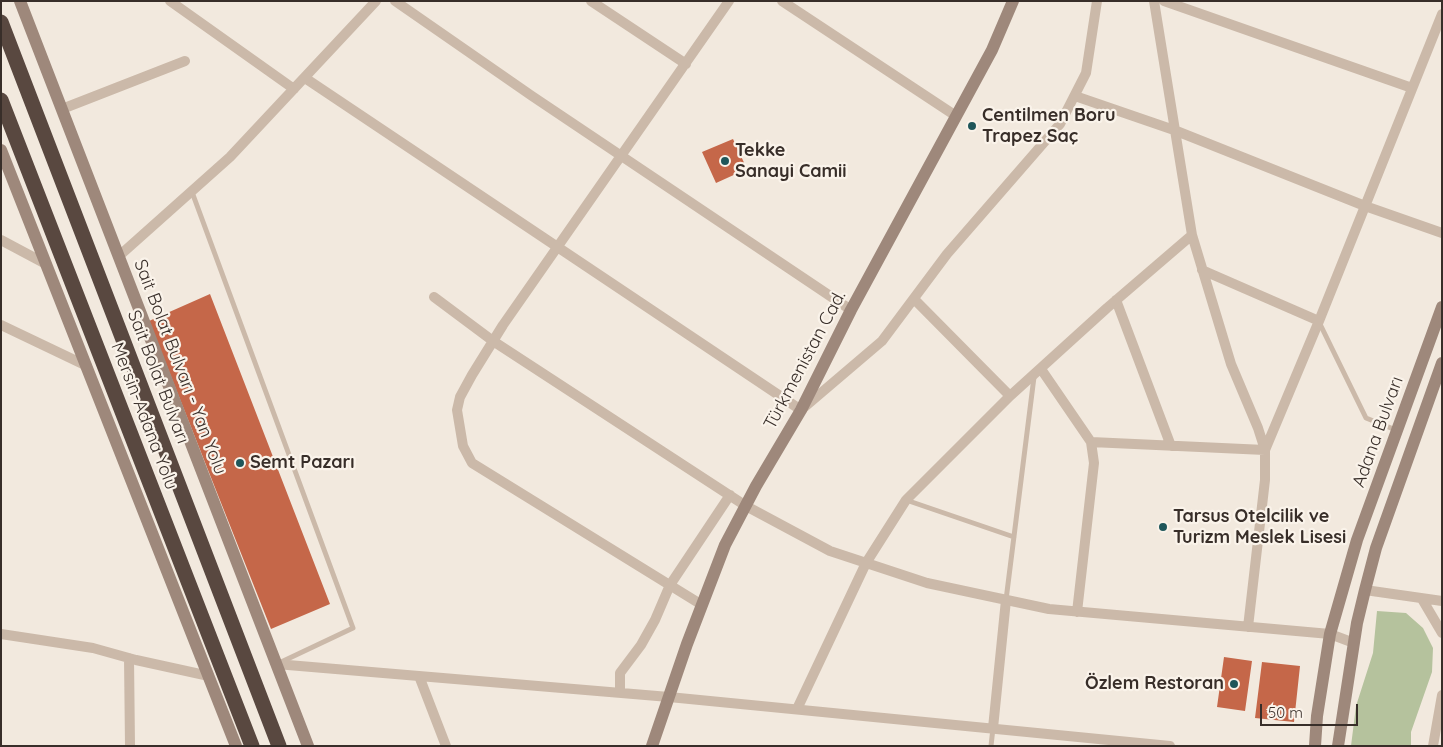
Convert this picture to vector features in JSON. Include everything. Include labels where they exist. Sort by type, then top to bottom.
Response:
[{"type":"highway","name":"Sait Bolat Bulvarı","points":[[1,22],[279,746]]},
{"type":"highway","name":"Mersin-Adana Yolu","points":[[1,100],[252,746]]},
{"type":"street","name":"Sait Bolat Bulvarı - Yan Yolu","points":[[20,1],[308,746]]},
{"type":"street","points":[[170,1],[294,89]]},
{"type":"street","points":[[119,256],[230,157],[376,1]]},
{"type":"street","points":[[395,1],[621,156],[851,310]]},
{"type":"street","points":[[591,1],[686,64]]},
{"type":"street","points":[[702,605],[472,462],[463,446],[457,410],[460,397],[493,341],[729,1]]},
{"type":"street","points":[[782,1],[956,116]]},
{"type":"street","name":"Türkmenistan Cad.","points":[[652,746],[725,545],[800,410],[851,310],[992,50],[1013,1]]},
{"type":"street","points":[[305,78],[800,410],[882,341],[948,254],[1060,124],[1086,73],[1097,1]]},
{"type":"street","points":[[1154,1],[1192,235],[1231,364],[1258,428],[1265,450],[1265,480],[1248,628]]},
{"type":"street","points":[[1164,1],[1412,88]]},
{"type":"street","points":[[1265,450],[1319,321],[1442,14]]},
{"type":"street","points":[[62,109],[185,61]]},
{"type":"street","points":[[1075,96],[1174,130],[1365,206],[1442,232]]},
{"type":"street","points":[[1,150],[236,746]]},
{"type":"street","points":[[796,709],[866,563],[906,500],[1010,396],[1116,300],[1192,235]]},
{"type":"street","points":[[1,240],[46,264]]},
{"type":"street","points":[[1202,270],[1319,321]]},
{"type":"street","points":[[434,297],[493,341],[746,506],[830,551],[927,583],[1049,609],[1330,634],[1354,643]]},
{"type":"street","points":[[914,299],[1010,396]]},
{"type":"street","points":[[1116,300],[1171,446]]},
{"type":"street","name":"Adana Bulvarı","points":[[1315,746],[1317,716],[1330,634],[1357,540],[1442,307]]},
{"type":"street","points":[[1,325],[86,366]]},
{"type":"street","name":"Adana Bulvarı","points":[[1338,746],[1354,643],[1376,548],[1442,363]]},
{"type":"street","points":[[1037,372],[1091,442],[1094,462],[1077,612]]},
{"type":"street","points":[[1091,442],[1265,450]]},
{"type":"street","points":[[620,693],[620,673],[641,645],[655,620],[670,585],[730,495]]},
{"type":"street","points":[[1365,590],[1442,601]]},
{"type":"street","points":[[1422,599],[1442,633]]},
{"type":"street","points":[[993,728],[1006,600]]},
{"type":"street","points":[[1,634],[93,648],[209,676]]},
{"type":"street","points":[[129,658],[130,746]]},
{"type":"street","points":[[276,664],[669,697],[1170,746]]},
{"type":"street","points":[[419,676],[446,746]]},
{"type":"street","points":[[1433,746],[1442,695]]},
{"type":"lane","points":[[191,192],[353,628],[276,664]]},
{"type":"lane","points":[[1319,321],[1366,418],[1397,430]]},
{"type":"lane","points":[[1006,600],[1037,372]]},
{"type":"lane","points":[[906,500],[1014,537]]},
{"type":"lane","points":[[991,746],[993,728]]},
{"type":"green space","points":[[1377,611],[1406,613],[1423,628],[1433,648],[1432,672],[1411,732],[1411,746],[1351,746],[1356,706],[1373,653]]},
{"type":"building","name":"Tekke Sanayi Camii","points":[[733,139],[747,169],[716,183],[702,152]]},
{"type":"building","name":"Semt Pazarı","points":[[210,294],[330,604],[271,629],[149,321]]},
{"type":"building","points":[[1224,657],[1252,661],[1245,711],[1217,707]]},
{"type":"building","points":[[1262,662],[1300,666],[1294,722],[1255,718]]},
{"type":"place","name":"Centilmen Boru Trapez Saç","points":[[972,126]]},
{"type":"place","name":"Tekke Sanayi Camii","points":[[725,161]]},
{"type":"place","name":"Semt Pazarı","points":[[240,463]]},
{"type":"place","name":"Tarsus Otelcilik ve Turizm Meslek Lisesi","points":[[1163,527]]},
{"type":"place","name":"Özlem Restoran","points":[[1234,684]]}]
